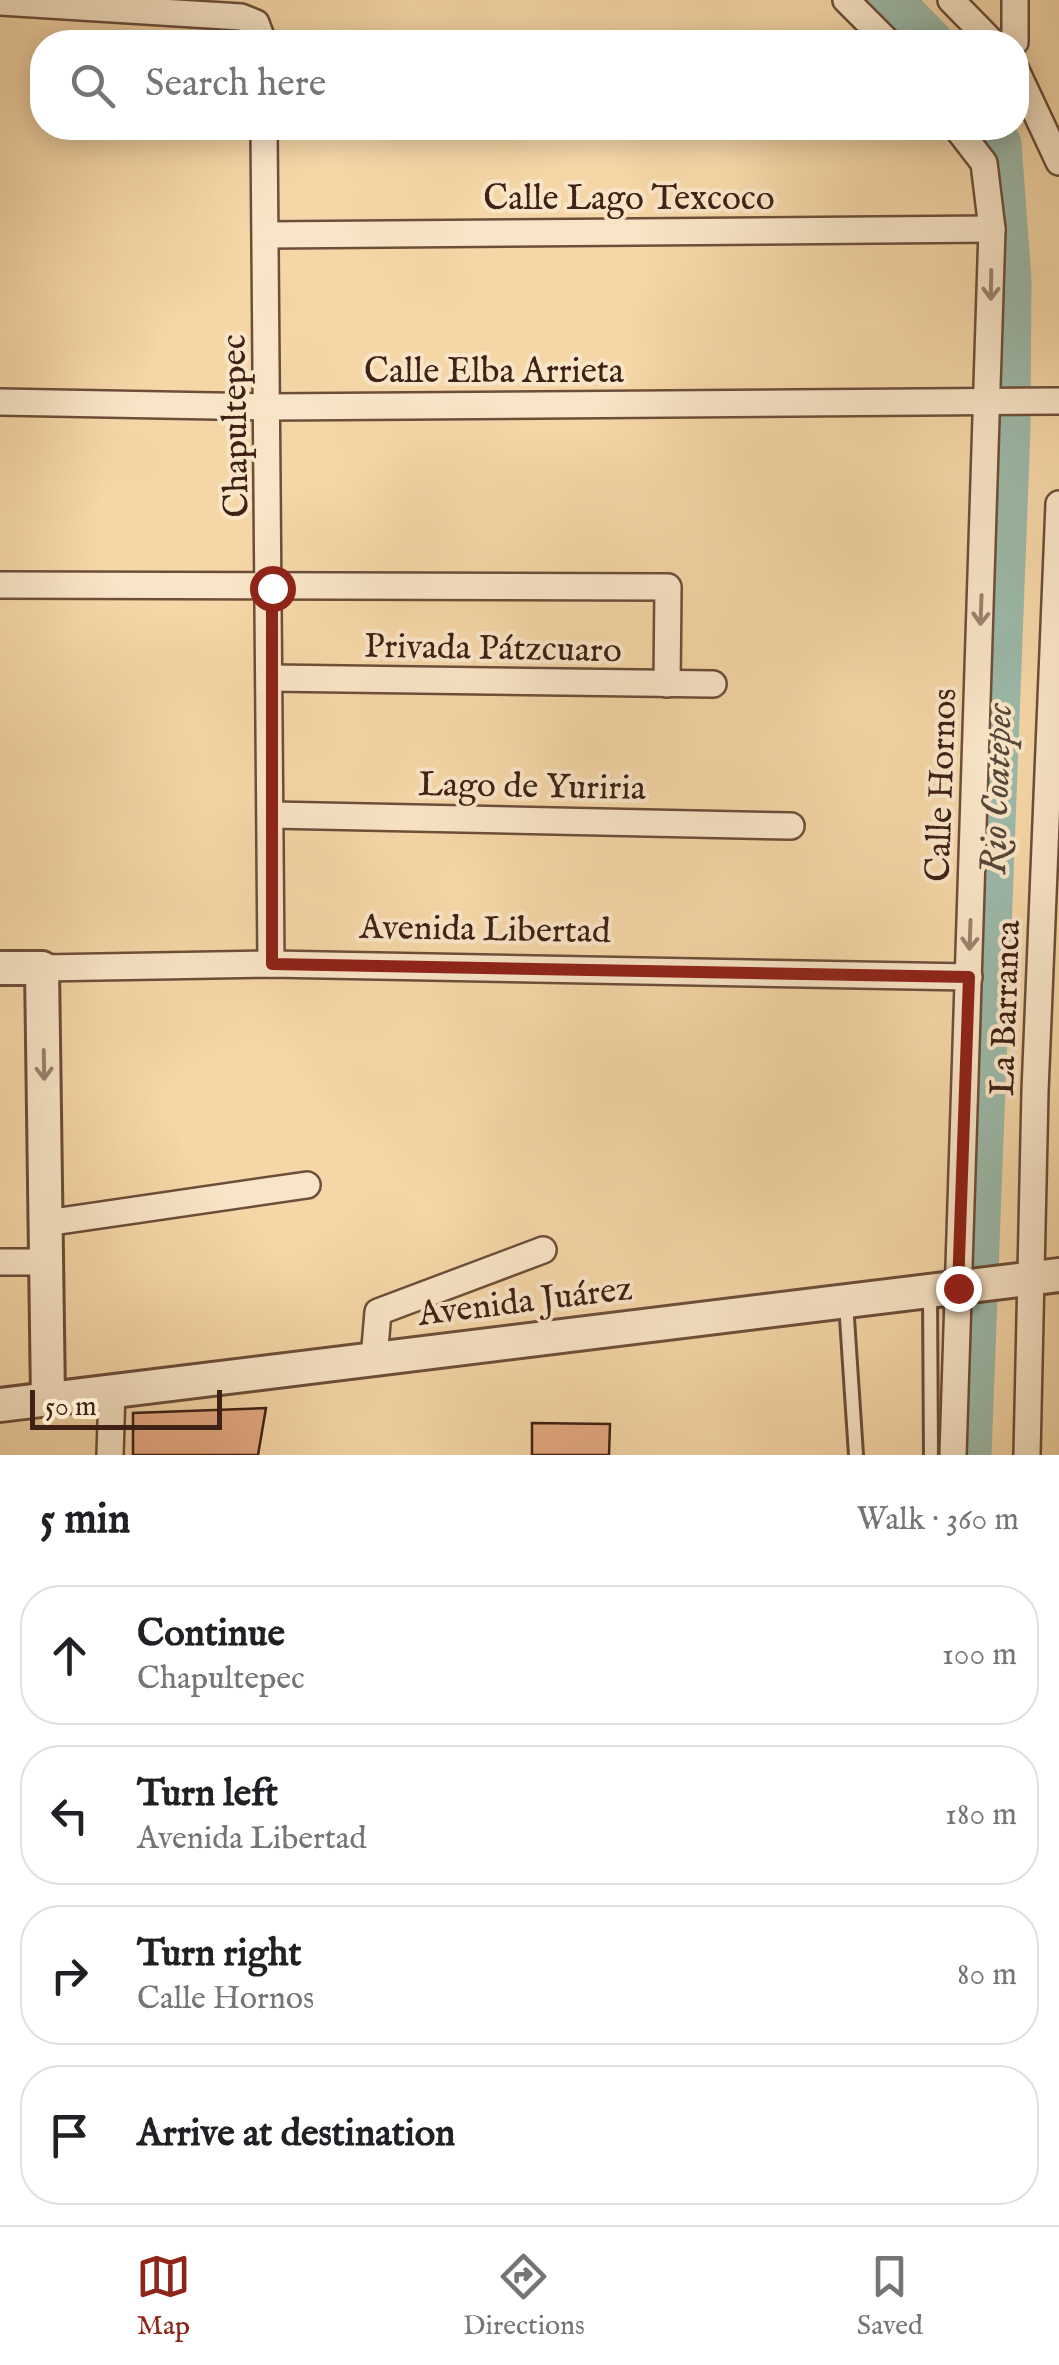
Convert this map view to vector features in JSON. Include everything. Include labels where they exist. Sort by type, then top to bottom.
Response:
[{"type":"street","points":[[846,0],[876,30]]},
{"type":"street","points":[[951,0],[980,30]]},
{"type":"street","points":[[1015,0],[1015,30]]},
{"type":"street","points":[[0,2],[242,17],[256,30]]},
{"type":"street","points":[[1029,98],[1059,162]]},
{"type":"street","name":"Chapultepec","points":[[264,140],[272,588],[272,964]]},
{"type":"street","name":"Calle Hornos","points":[[953,1455],[951,1289],[969,977],[993,402],[992,229],[984,163],[966,140]]},
{"type":"street","name":"Calle Lago Texcoco","points":[[266,235],[992,229]]},
{"type":"street","name":"Calle Elba Arrieta","points":[[0,402],[269,406],[1057,400]]},
{"type":"street","name":"La Barranca","points":[[1027,1455],[1059,504]]},
{"type":"street","points":[[0,585],[668,587],[667,684]]},
{"type":"street","name":"Privada Pátzcuaro","points":[[272,678],[712,684]]},
{"type":"street","name":"Lago de Yuriria","points":[[272,814],[790,826]]},
{"type":"street","name":"Avenida Libertad","points":[[0,968],[272,964],[969,977]]},
{"type":"street","points":[[42,968],[48,1398]]},
{"type":"street","points":[[46,1223],[307,1185]]},
{"type":"street","points":[[374,1359],[378,1312],[543,1250]]},
{"type":"street","points":[[0,1262],[46,1262]]},
{"type":"street","name":"Avenida Juárez","points":[[0,1405],[1032,1279]]},
{"type":"street","points":[[110,1455],[112,1390]]},
{"type":"lane","points":[[931,1455],[951,1289]]},
{"type":"lane","points":[[846,1302],[856,1455]]},
{"type":"building","points":[[266,1408],[258,1455],[133,1455],[133,1413]]},
{"type":"building","points":[[532,1423],[610,1424],[609,1455],[532,1455]]},
{"type":"waterway","name":"Rio Coatepec","points":[[890,0],[919,30]]},
{"type":"waterway","name":"Rio Coatepec","points":[[969,1455],[1008,429],[1009,279],[996,140]]},
{"type":"route","points":[[272,588],[272,964],[969,977],[958,1288]]}]
